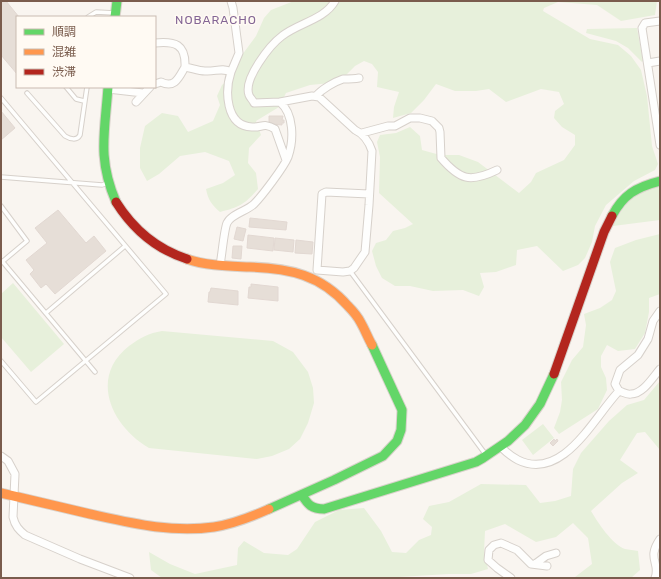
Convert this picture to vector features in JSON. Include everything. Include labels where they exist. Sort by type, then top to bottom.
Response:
[{"type":"street","points":[[115,15],[117,1]]},
{"type":"street","points":[[231,1],[239,53],[231,72],[228,91],[232,115],[238,123],[243,125],[253,128],[265,125],[275,129],[286,160]]},
{"type":"street","points":[[143,94],[108,88],[103,153],[109,183],[119,208],[132,226],[149,240],[166,251],[184,259],[200,263],[277,269],[315,275],[350,271],[354,268],[365,252],[372,151],[370,145],[362,133],[355,130],[323,100],[316,96],[262,104],[254,102],[249,96],[248,87],[249,80],[262,58],[281,36],[313,20],[333,5],[335,1]]},
{"type":"street","points":[[660,21],[645,23],[642,28],[657,101],[660,141]]},
{"type":"street","points":[[156,43],[176,43],[186,59],[185,66],[177,80],[172,84],[161,82],[156,84]]},
{"type":"street","points":[[648,63],[660,62]]},
{"type":"street","points":[[185,66],[205,71],[215,72],[225,69],[231,72]]},
{"type":"street","points":[[316,96],[319,92],[345,79],[350,80],[359,78]]},
{"type":"street","points":[[136,102],[149,88]]},
{"type":"street","points":[[220,265],[227,223],[232,216],[240,214],[254,204],[286,160],[290,144],[290,122],[288,110],[280,102]]},
{"type":"street","points":[[362,133],[388,126],[395,126],[410,118],[432,121],[439,128],[440,132],[440,158],[452,170],[465,177],[474,179],[486,176],[497,170]]},
{"type":"street","points":[[302,495],[308,506],[316,509],[324,509],[454,470],[476,462],[501,447],[525,425],[539,405],[553,377],[604,232],[621,201],[635,189],[660,181]]},
{"type":"street","points":[[315,275],[322,194],[326,192],[369,194]]},
{"type":"street","points":[[1,493],[138,525],[161,529],[185,529],[223,525],[250,517],[302,495],[383,456],[397,442],[401,433],[402,410],[361,322],[352,309],[315,275]]},
{"type":"street","points":[[660,311],[653,321],[648,339],[638,354],[620,370],[615,384],[619,391],[630,395],[636,393],[648,384],[660,369]]},
{"type":"street","points":[[501,447],[515,458],[527,463],[539,465],[552,462],[568,452],[619,391]]},
{"type":"street","points":[[1,456],[8,461],[15,474],[13,518],[14,524],[19,530],[25,535],[80,559],[130,578]]},
{"type":"street","points":[[655,578],[657,572],[653,554],[660,539]]},
{"type":"street","points":[[511,578],[496,568],[488,560],[488,552],[494,545],[501,542],[522,553],[531,564],[547,566]]},
{"type":"street","points":[[534,564],[546,556],[556,553]]},
{"type":"lane","points":[[90,16],[96,12],[115,15]]},
{"type":"lane","points":[[67,88],[76,99],[84,101]]},
{"type":"lane","points":[[27,93],[65,136],[72,139],[78,138],[80,135],[87,88]]},
{"type":"lane","points":[[1,98],[166,294],[36,402],[1,361]]},
{"type":"lane","points":[[1,177],[102,185],[109,183]]},
{"type":"lane","points":[[1,206],[27,241],[2,262],[95,372]]},
{"type":"lane","points":[[46,313],[126,246]]},
{"type":"lane","points":[[350,271],[487,456]]},
{"type":"green space","points":[[294,1],[657,1],[655,15],[621,21],[597,5],[558,2],[544,8],[543,11],[590,39],[618,45],[631,56],[641,70],[647,96],[652,146],[658,164],[655,170],[634,181],[606,205],[595,226],[592,242],[585,258],[578,265],[563,271],[537,246],[517,250],[516,265],[496,272],[480,273],[484,287],[479,296],[463,290],[433,291],[410,286],[395,286],[382,278],[376,266],[372,251],[376,243],[386,240],[393,231],[413,224],[379,193],[380,157],[377,142],[380,135],[396,133],[410,127],[420,136],[422,150],[440,155],[459,155],[478,162],[519,193],[531,182],[536,173],[564,160],[575,145],[575,135],[562,127],[554,118],[555,111],[564,104],[559,92],[541,89],[506,102],[489,89],[476,91],[455,91],[436,84],[424,100],[411,113],[393,118],[394,107],[399,92],[377,87],[378,72],[372,64],[364,61],[355,66],[345,76],[331,83],[310,85],[286,93],[279,107],[256,121],[261,135],[249,148],[248,163],[256,173],[258,189],[242,204],[220,212],[211,202],[206,189],[223,183],[235,175],[229,161],[205,152],[180,156],[159,174],[147,181],[140,168],[140,148],[145,126],[162,113],[178,116],[188,132],[213,121],[220,105],[217,96],[222,85],[232,77],[242,55],[256,36],[264,18],[271,10]]},
{"type":"green space","points":[[637,28],[642,62],[628,48],[616,41],[586,33],[587,29]]},
{"type":"green space","points":[[658,185],[660,187],[660,220],[613,226],[621,211],[636,195]]},
{"type":"green space","points":[[660,234],[660,294],[649,298],[649,312],[645,333],[635,349],[618,351],[607,345],[601,356],[601,367],[606,378],[607,390],[598,409],[559,434],[554,428],[560,412],[562,400],[561,382],[572,360],[583,347],[586,325],[584,314],[600,308],[612,300],[616,291],[610,262],[615,248],[636,240]]},
{"type":"green space","points":[[13,283],[64,344],[31,372],[1,337],[1,294]]},
{"type":"green space","points":[[162,331],[273,341],[293,352],[308,372],[313,388],[314,403],[308,423],[300,439],[289,449],[272,456],[257,459],[149,448],[136,439],[124,427],[115,414],[110,400],[108,386],[110,372],[117,358],[129,346],[145,336]]},
{"type":"green space","points":[[660,381],[660,450],[645,432],[637,433],[620,460],[638,473],[622,483],[591,511],[601,527],[615,543],[625,549],[638,551],[640,570],[631,578],[554,578],[575,577],[592,564],[588,538],[573,523],[556,537],[536,542],[505,524],[485,531],[484,552],[488,569],[471,574],[382,578],[162,578],[151,570],[149,552],[170,564],[195,574],[237,565],[238,548],[244,541],[264,553],[288,555],[297,549],[315,522],[339,510],[364,508],[381,531],[392,552],[406,553],[419,540],[431,535],[432,527],[423,519],[429,506],[449,502],[481,484],[526,485],[540,503],[555,501],[571,496],[573,469],[581,453],[609,421],[627,405],[644,400]]},
{"type":"green space","points":[[543,424],[554,438],[533,455],[522,440]]},
{"type":"building","points":[[1,1],[6,1],[18,16],[16,16],[16,73],[1,55]]},
{"type":"building","points":[[1,111],[15,128],[1,140]]},
{"type":"building","points":[[269,116],[283,116],[282,120],[284,120],[284,123],[282,123],[282,125],[272,124],[269,122]]},
{"type":"building","points":[[58,210],[86,243],[94,236],[106,251],[55,294],[46,284],[41,288],[30,274],[34,270],[26,260],[47,243],[35,228]]},
{"type":"building","points":[[250,218],[287,222],[286,230],[249,227]]},
{"type":"building","points":[[237,227],[246,229],[243,241],[234,239]]},
{"type":"building","points":[[248,235],[274,238],[273,251],[247,248]]},
{"type":"building","points":[[275,238],[294,240],[293,252],[274,250]]},
{"type":"building","points":[[296,240],[313,242],[312,254],[295,253]]},
{"type":"building","points":[[233,246],[242,246],[241,259],[232,258]]},
{"type":"building","points":[[251,284],[278,287],[278,301],[248,298],[249,287],[251,287]]},
{"type":"building","points":[[211,288],[238,291],[238,305],[208,302]]},
{"type":"building","points":[[554,439],[555,441],[557,439],[558,441],[553,446],[550,443]]},
{"type":"traffic: fast","points":[[115,16],[117,1]]},
{"type":"traffic: fast","points":[[108,88],[104,132],[104,158],[106,172],[116,202]]},
{"type":"traffic: fast","points":[[612,216],[616,209],[631,193],[644,186],[660,181]]},
{"type":"traffic: fast","points":[[269,509],[383,456],[397,441],[401,430],[402,410],[372,345]]},
{"type":"traffic: fast","points":[[302,495],[311,506],[324,509],[476,462],[508,441],[525,425],[540,404],[554,374]]},
{"type":"traffic: slow","points":[[187,259],[218,265],[278,269],[304,275],[315,280],[338,295],[352,310],[360,321],[372,345]]},
{"type":"traffic: slow","points":[[1,493],[121,521],[182,529],[198,529],[221,526],[242,520],[269,509]]},
{"type":"traffic: jam","points":[[116,202],[130,221],[146,237],[165,250],[187,259]]},
{"type":"traffic: jam","points":[[554,374],[604,232],[612,216]]},
{"type":"district","name":"NOBARACHO","points":[[216,20]]}]
